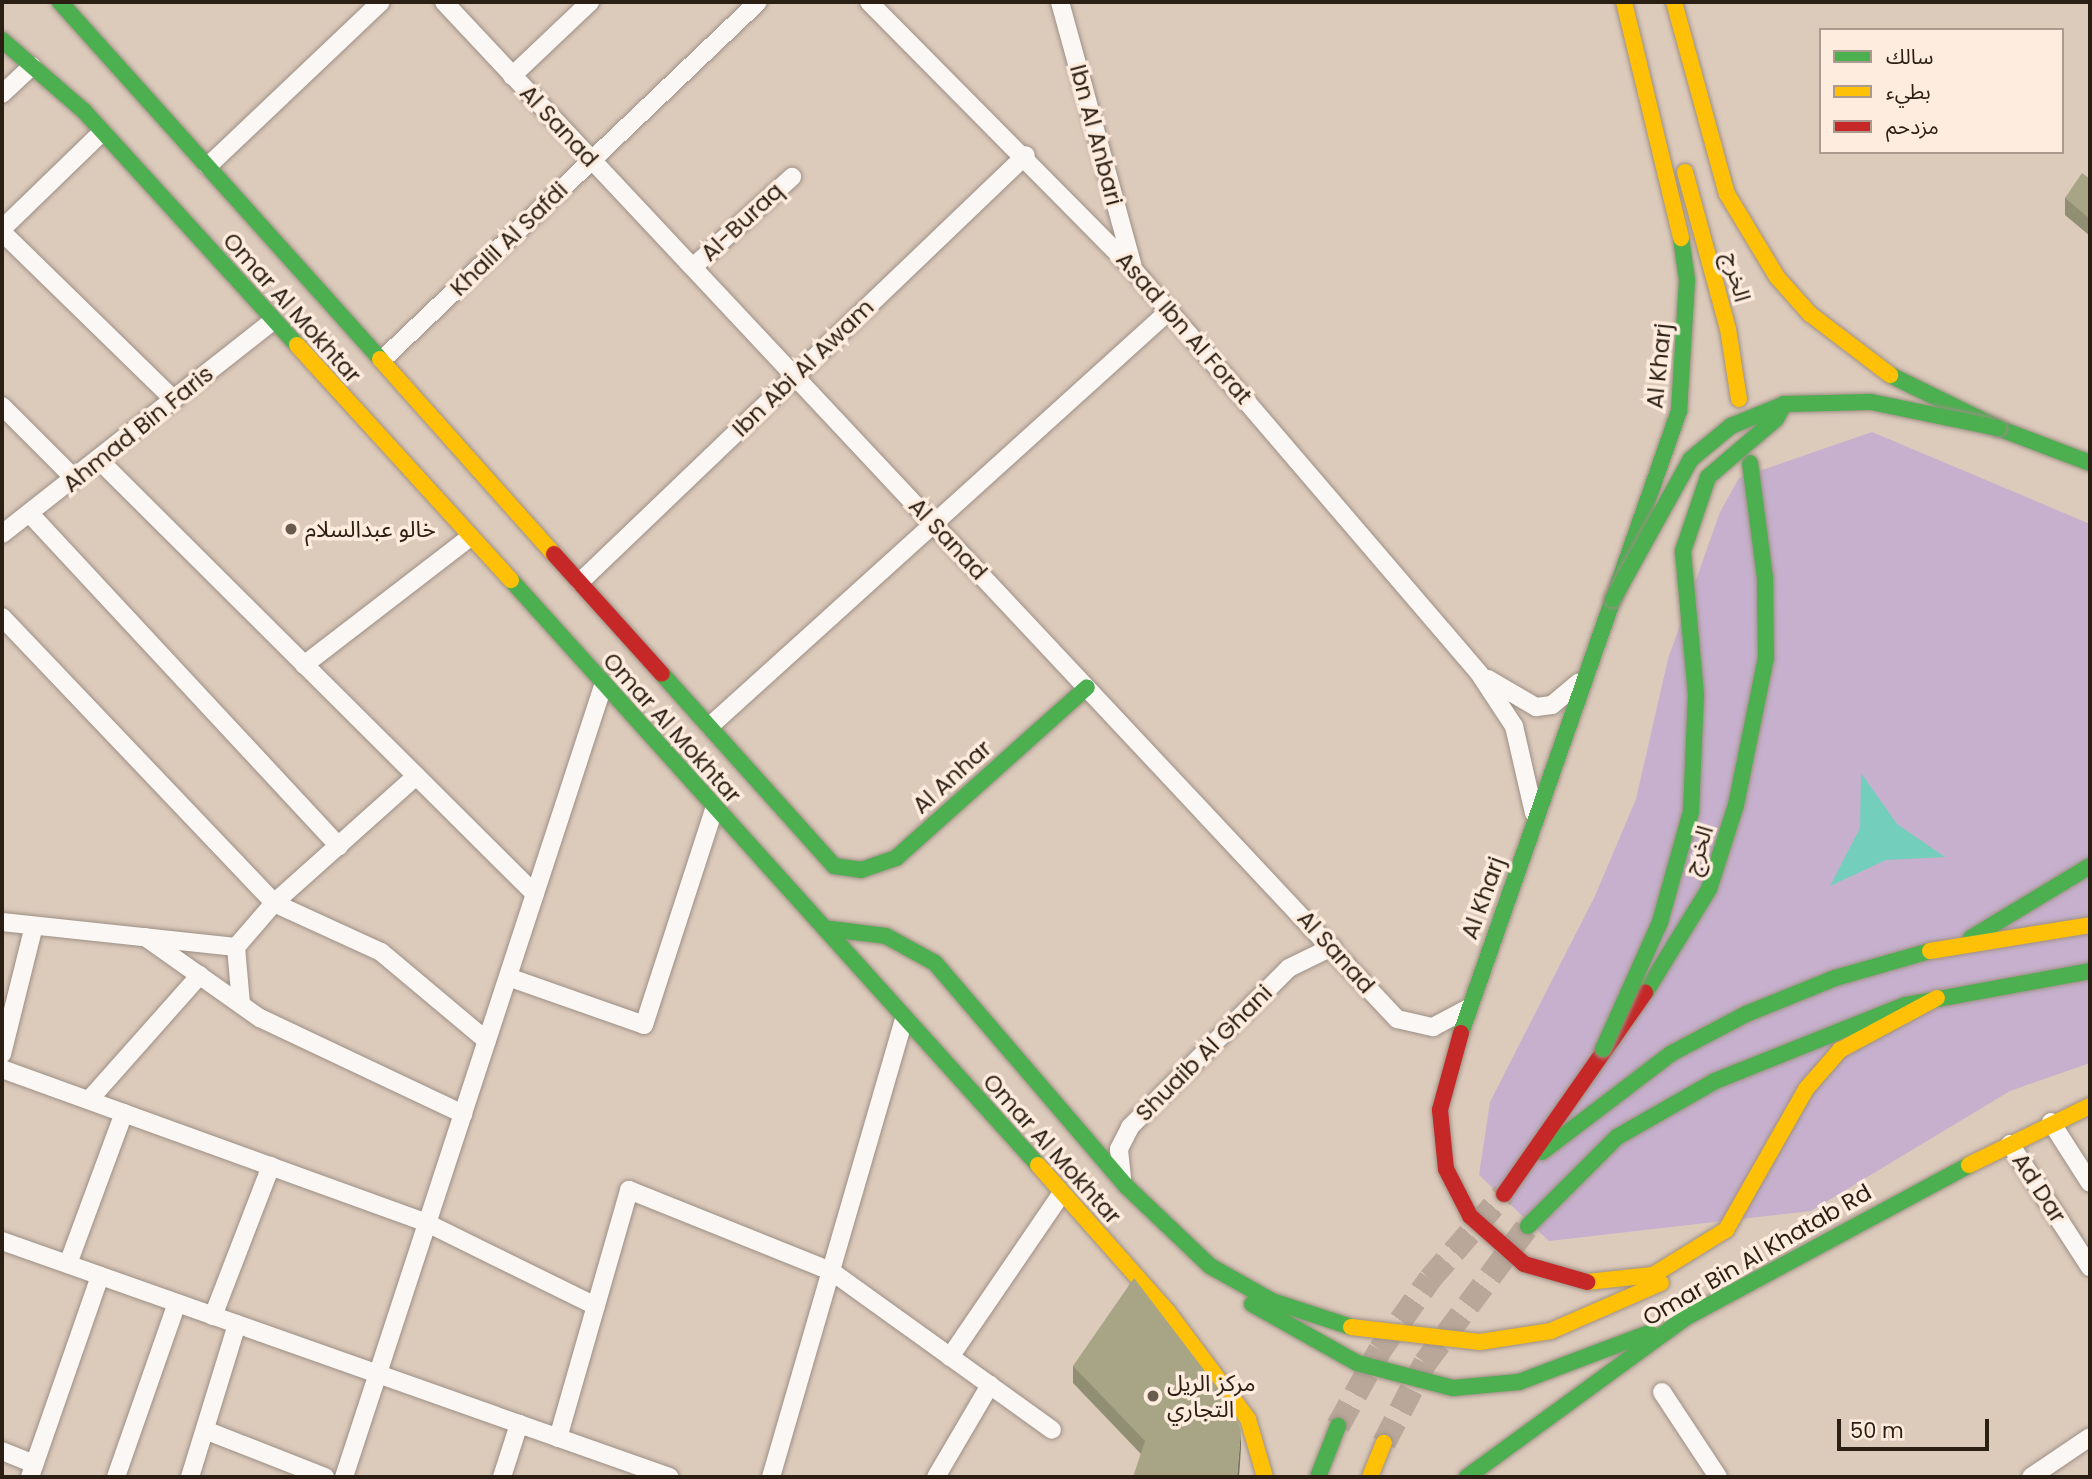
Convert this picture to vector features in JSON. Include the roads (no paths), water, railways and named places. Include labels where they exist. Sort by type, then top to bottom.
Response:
[{"type":"main road","name":"Omar Al Mokhtar","points":[[60,2],[834,866]]},
{"type":"main road","name":"Al Kharj","points":[[1624,2],[1675,199],[1687,280],[1687,345],[1679,411],[1468,1008],[1444,1090],[1441,1149],[1461,1202],[1493,1240],[1541,1272],[1598,1284],[1670,1268],[1726,1230],[1805,1089],[1840,1050],[1937,998]]},
{"type":"main road","name":"الخرج","points":[[1641,2],[1728,329],[1739,399]]},
{"type":"main road","points":[[1674,2],[1727,194],[1777,277],[1846,346],[1998,428],[2090,463]]},
{"type":"main road","name":"Omar Al Mokhtar","points":[[2,40],[102,132],[714,810],[830,929],[904,1020],[1216,1369],[1248,1419],[1265,1477]]},
{"type":"main road","points":[[1613,599],[1691,459],[1731,426],[1784,404],[1871,402],[1998,428]]},
{"type":"main road","points":[[1603,1049],[1660,922],[1691,812],[1696,743],[1686,529],[1708,477],[1776,419],[1784,404]]},
{"type":"main road","name":"الخرج","points":[[1751,463],[1765,578],[1766,658],[1736,805],[1709,889],[1504,1194],[1597,1106],[1672,1054],[1835,978],[1963,942]]},
{"type":"main road","name":"Al Anhar","points":[[834,866],[861,870],[896,858],[1087,687]]},
{"type":"main road","points":[[1963,942],[2090,866]]},
{"type":"main road","points":[[1963,942],[2090,925]]},
{"type":"main road","points":[[830,929],[886,936],[935,963],[1127,1187],[1210,1266],[1265,1313],[1327,1350],[1388,1374],[1453,1388],[1519,1382],[1685,1318]]},
{"type":"main road","points":[[1528,1226],[1617,1137],[1715,1081],[1807,1040],[1937,998],[2090,971]]},
{"type":"main road","name":"Omar Bin Al Khatab Rd","points":[[1467,1477],[1685,1318],[2051,1122],[2090,1106]]},
{"type":"main road","points":[[1210,1266],[1272,1301],[1340,1326],[1409,1339],[1480,1342],[1551,1331],[1620,1304],[1688,1267],[1726,1230]]},
{"type":"main road","points":[[1318,1477],[1338,1426]]},
{"type":"main road","points":[[1370,1477],[1384,1443]]},
{"type":"street","points":[[208,166],[381,2]]},
{"type":"street","name":"Al Sanad","points":[[444,2],[1332,947],[1408,1024],[1443,1025],[1468,1008]]},
{"type":"street","points":[[512,76],[590,2]]},
{"type":"street","name":"Khalil Al Safdi","points":[[382,360],[758,2]]},
{"type":"street","name":"Asad Ibn Al Forat","points":[[869,2],[1026,155],[1132,268],[1479,673],[1514,726],[1532,785],[1535,819]]},
{"type":"street","name":"Ibn Al Anbari","points":[[1060,2],[1132,268]]},
{"type":"street","points":[[2,94],[32,66]]},
{"type":"street","points":[[102,132],[2,231],[174,400]]},
{"type":"street","name":"Ibn Abi Al Awam","points":[[580,582],[1026,155]]},
{"type":"street","name":"Al-Buraq","points":[[693,267],[792,177]]},
{"type":"street","points":[[710,726],[932,522],[1170,310]]},
{"type":"street","name":"Ahmad Bin Faris","points":[[4,528],[32,516],[273,321]]},
{"type":"street","points":[[2,406],[75,479]]},
{"type":"street","points":[[99,460],[535,894]]},
{"type":"street","points":[[32,516],[339,846]]},
{"type":"street","points":[[304,665],[469,538]]},
{"type":"street","points":[[2,617],[274,903],[381,952],[487,1041]]},
{"type":"street","name":"Asad Ibn Al Forat","points":[[1479,673],[1536,707],[1565,697],[1586,674]]},
{"type":"street","points":[[344,1477],[603,686]]},
{"type":"street","points":[[241,1004],[236,947],[274,903],[416,776]]},
{"type":"street","points":[[508,977],[644,1025],[714,810]]},
{"type":"street","points":[[2,922],[236,947]]},
{"type":"street","points":[[2,1054],[4,1033],[34,926]]},
{"type":"street","points":[[145,937],[241,1004],[351,1064],[463,1114]]},
{"type":"street","name":"Shuaib Al Ghani","points":[[1127,1187],[1118,1159],[1130,1127],[1289,968],[1332,947]]},
{"type":"street","points":[[89,1100],[200,975]]},
{"type":"street","points":[[771,1477],[904,1020]]},
{"type":"street","points":[[2,1069],[427,1223],[596,1306]]},
{"type":"street","points":[[68,1264],[124,1113]]},
{"type":"street","name":"Ad Dar","points":[[2051,1122],[2090,1183]]},
{"type":"street","name":"Ad Dar","points":[[2010,1144],[2090,1267]]},
{"type":"street","points":[[213,1316],[271,1166]]},
{"type":"street","points":[[558,1438],[629,1190],[831,1271],[1052,1430]]},
{"type":"street","points":[[950,1357],[1061,1194]]},
{"type":"street","points":[[2,1241],[558,1438],[634,1471],[669,1477]]},
{"type":"street","points":[[2,1451],[33,1470],[100,1276]]},
{"type":"street","points":[[116,1477],[177,1303]]},
{"type":"street","points":[[190,1477],[237,1324]]},
{"type":"street","points":[[936,1477],[989,1385]]},
{"type":"street","points":[[1662,1392],[1718,1477]]},
{"type":"street","points":[[502,1477],[519,1424]]},
{"type":"street","points":[[205,1430],[325,1477]]},
{"type":"street","points":[[2031,1477],[2090,1437]]},
{"type":"water","points":[[1861,773],[1897,824],[1945,857],[1886,860],[1830,886],[1860,828]]},
{"type":"tunnel","points":[[1338,1426],[1380,1350],[1430,1279],[1504,1194]]},
{"type":"tunnel","points":[[1384,1443],[1425,1363],[1528,1226]]},
{"type":"place","name":"خالو عبدالسلام","points":[[291,529]]},
{"type":"place","name":"مركز الريل التجاري","points":[[1153,1396]]}]
